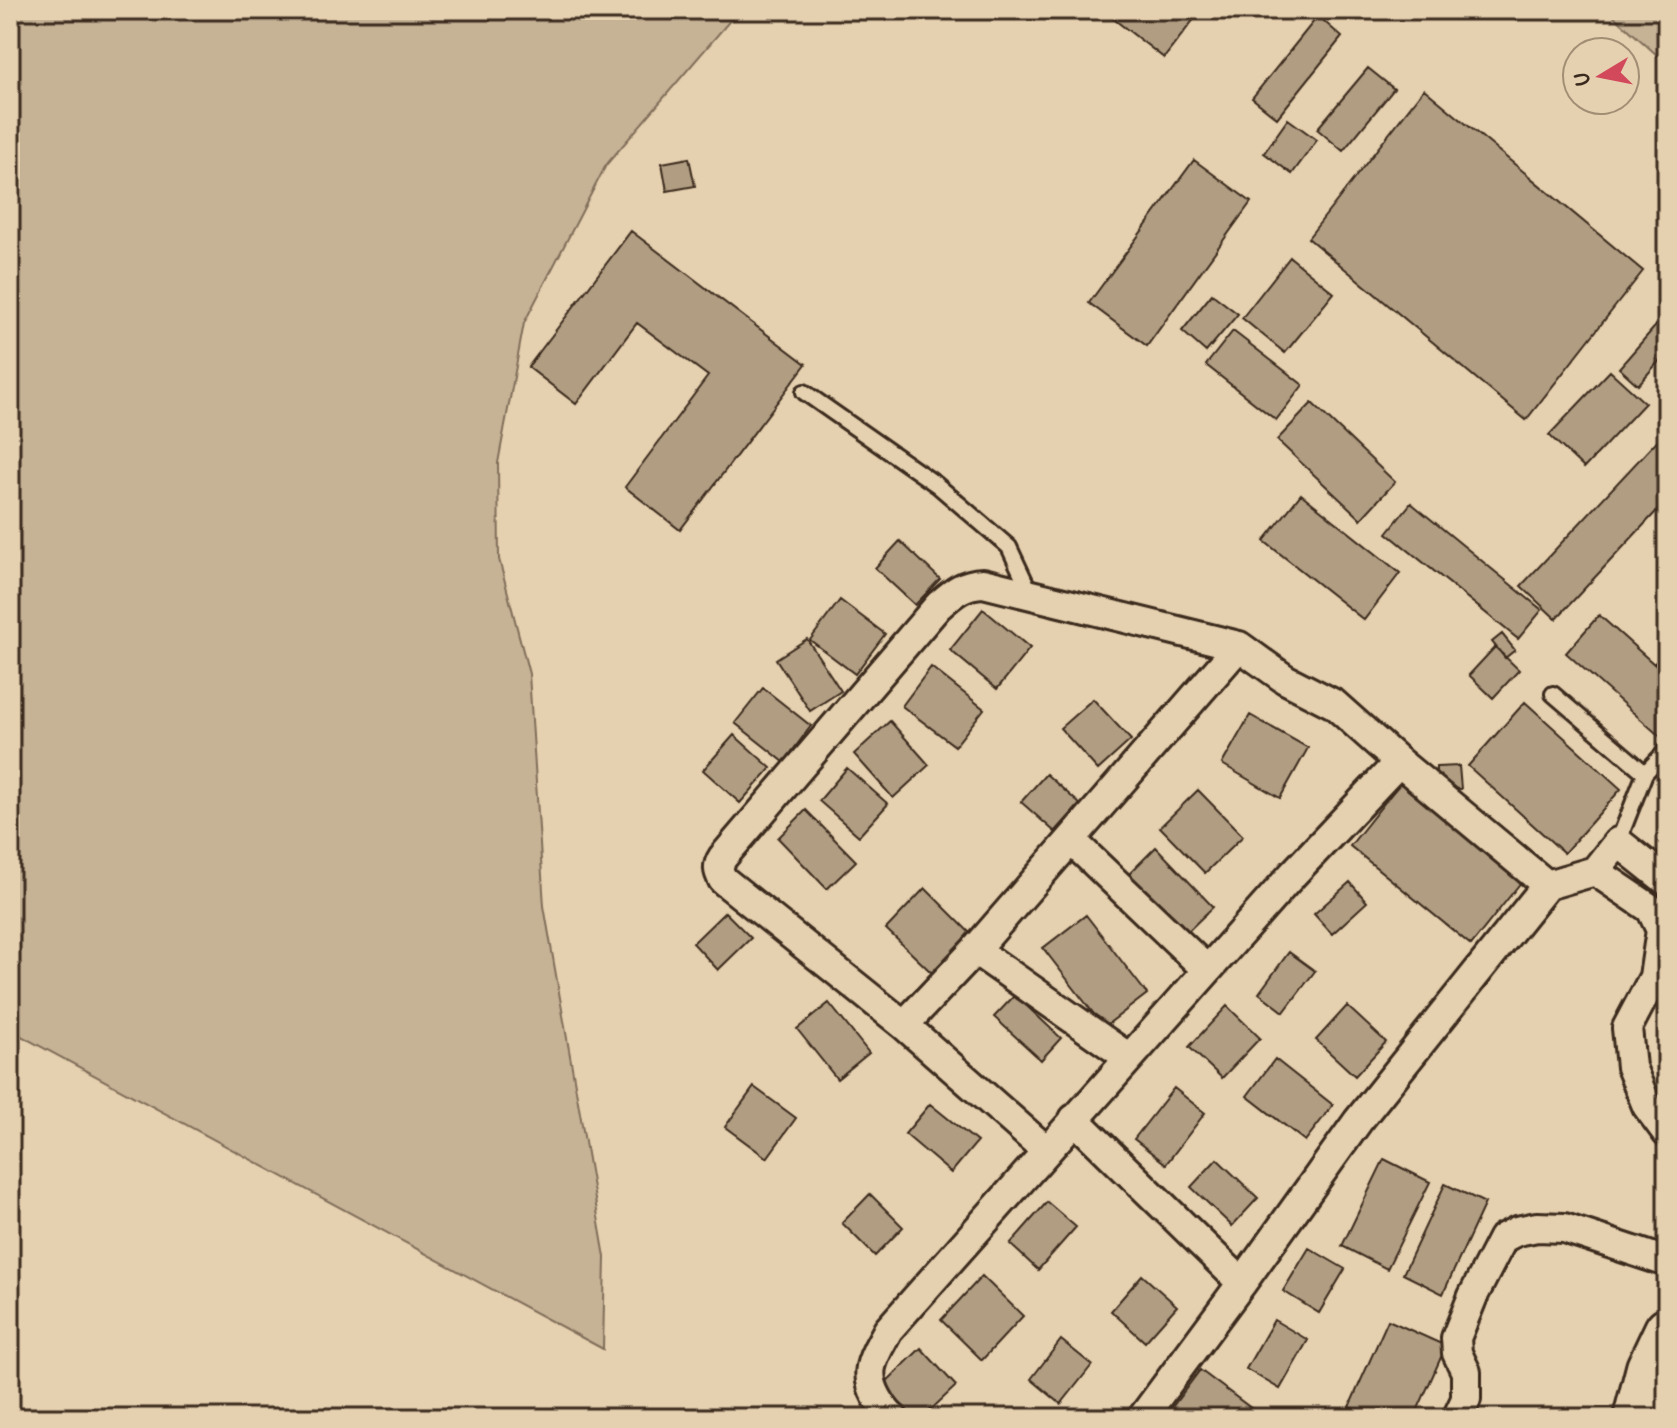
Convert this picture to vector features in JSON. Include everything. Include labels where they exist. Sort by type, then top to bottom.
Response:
[{"type":"highway","points":[[1608,1418],[1658,1349]]},
{"type":"highway","points":[[1636,1418],[1658,1349]]},
{"type":"street","points":[[1047,1151],[904,1025],[723,880],[718,871],[718,864],[938,606],[970,583],[1031,594],[1239,646],[1285,679],[1334,704],[1547,885]]},
{"type":"street","points":[[904,1025],[975,950],[1239,646]]},
{"type":"street","points":[[893,1418],[885,1411],[869,1382],[873,1357],[888,1330],[1293,874],[1399,762]]},
{"type":"street","points":[[1071,840],[1207,970]]},
{"type":"street","points":[[1142,1418],[1358,1121],[1547,885],[1595,871],[1618,842],[1667,881]]},
{"type":"street","points":[[1595,871],[1651,909],[1661,930],[1654,977],[1627,1028],[1631,1067],[1647,1106],[1667,1133]]},
{"type":"street","points":[[975,950],[1129,1058]]},
{"type":"street","points":[[1074,1119],[1242,1283]]},
{"type":"street","points":[[1457,1418],[1466,1399],[1466,1372],[1457,1353],[1456,1338],[1473,1296],[1503,1238],[1537,1227],[1564,1228],[1667,1262]]},
{"type":"lane","points":[[804,392],[937,485],[1009,547],[1031,594]]},
{"type":"lane","points":[[1553,694],[1645,773]]},
{"type":"lane","points":[[1618,842],[1645,773],[1667,750]]},
{"type":"shaded area","points":[[10,10],[739,10],[606,165],[524,323],[498,463],[499,559],[529,674],[544,906],[605,1257],[603,1349],[10,1030]]},
{"type":"shaded area","points":[[1607,10],[1667,10],[1667,64],[1641,41],[1641,36],[1636,36]]},
{"type":"building","points":[[1102,10],[1201,10],[1164,58]]},
{"type":"building","points":[[1318,16],[1342,37],[1277,118],[1252,98]]},
{"type":"building","points":[[1368,68],[1394,89],[1343,151],[1317,129]]},
{"type":"building","points":[[1424,89],[1643,271],[1526,420],[1308,238]]},
{"type":"building","points":[[1288,119],[1317,140],[1292,174],[1264,153]]},
{"type":"building","points":[[689,158],[695,186],[667,191],[662,163]]},
{"type":"building","points":[[1194,160],[1251,202],[1147,346],[1089,303]]},
{"type":"building","points":[[631,231],[806,364],[680,530],[625,487],[708,376],[637,323],[576,404],[528,367]]},
{"type":"building","points":[[1290,257],[1334,293],[1285,353],[1242,318]]},
{"type":"building","points":[[1212,294],[1238,314],[1206,352],[1182,331]]},
{"type":"building","points":[[1667,313],[1667,352],[1638,385],[1619,368]]},
{"type":"building","points":[[1233,331],[1303,385],[1276,420],[1206,365]]},
{"type":"building","points":[[1610,371],[1645,403],[1584,468],[1549,435]]},
{"type":"building","points":[[1312,403],[1395,482],[1361,519],[1277,440]]},
{"type":"building","points":[[1667,430],[1667,500],[1556,619],[1521,586]]},
{"type":"building","points":[[1301,494],[1400,573],[1364,620],[1264,541]]},
{"type":"building","points":[[1411,503],[1542,610],[1518,639],[1387,533]]},
{"type":"building","points":[[900,541],[940,579],[915,605],[875,568]]},
{"type":"building","points":[[840,600],[885,634],[855,674],[810,640]]},
{"type":"building","points":[[983,609],[1030,648],[997,689],[950,650]]},
{"type":"building","points":[[1599,615],[1654,664],[1667,649],[1665,741],[1566,653]]},
{"type":"building","points":[[1502,634],[1515,650],[1505,658],[1492,642]]},
{"type":"building","points":[[807,639],[841,691],[810,711],[776,659]]},
{"type":"building","points":[[1495,647],[1519,670],[1493,698],[1469,675]]},
{"type":"building","points":[[931,667],[984,709],[955,746],[902,706]]},
{"type":"building","points":[[763,688],[811,726],[784,762],[735,723]]},
{"type":"building","points":[[1093,699],[1131,740],[1098,770],[1060,728]]},
{"type":"building","points":[[1525,702],[1621,789],[1564,853],[1468,766]]},
{"type":"building","points":[[1250,715],[1308,748],[1280,798],[1222,764]]},
{"type":"building","points":[[890,721],[929,765],[893,798],[854,754]]},
{"type":"building","points":[[734,735],[771,768],[740,803],[703,770]]},
{"type":"building","points":[[1459,766],[1461,789],[1436,788],[1436,767]]},
{"type":"building","points":[[847,768],[888,804],[859,836],[819,801]]},
{"type":"building","points":[[1046,774],[1080,804],[1055,832],[1021,802]]},
{"type":"building","points":[[1405,777],[1526,876],[1471,945],[1350,846]]},
{"type":"building","points":[[1198,790],[1243,836],[1205,873],[1160,827]]},
{"type":"building","points":[[806,810],[856,861],[827,889],[778,838]]},
{"type":"building","points":[[1156,847],[1213,907],[1182,937],[1125,878]]},
{"type":"building","points":[[1350,882],[1367,902],[1332,934],[1314,914]]},
{"type":"building","points":[[925,888],[970,933],[932,973],[886,929]]},
{"type":"building","points":[[725,912],[751,938],[718,970],[693,943]]},
{"type":"building","points":[[1086,915],[1147,994],[1104,1027],[1043,948]]},
{"type":"building","points":[[1289,952],[1315,971],[1284,1012],[1259,993]]},
{"type":"building","points":[[1015,995],[1061,1038],[1041,1060],[994,1017]]},
{"type":"building","points":[[829,1003],[869,1053],[837,1079],[797,1029]]},
{"type":"building","points":[[1227,1006],[1260,1038],[1222,1078],[1189,1047]]},
{"type":"building","points":[[1347,1006],[1386,1042],[1355,1076],[1316,1040]]},
{"type":"building","points":[[1275,1059],[1333,1105],[1305,1141],[1247,1096]]},
{"type":"building","points":[[754,1087],[796,1118],[767,1158],[725,1127]]},
{"type":"building","points":[[1174,1088],[1205,1113],[1166,1164],[1134,1139]]},
{"type":"building","points":[[930,1104],[977,1142],[951,1173],[905,1134]]},
{"type":"building","points":[[1217,1159],[1258,1198],[1232,1226],[1191,1187]]},
{"type":"building","points":[[1384,1159],[1430,1182],[1387,1269],[1342,1246]]},
{"type":"building","points":[[1445,1184],[1485,1203],[1443,1294],[1403,1274]]},
{"type":"building","points":[[870,1194],[903,1227],[875,1256],[842,1223]]},
{"type":"building","points":[[1047,1202],[1076,1227],[1038,1270],[1010,1244]]},
{"type":"building","points":[[1309,1248],[1345,1269],[1319,1313],[1283,1291]]},
{"type":"building","points":[[1142,1275],[1177,1306],[1145,1342],[1111,1311]]},
{"type":"building","points":[[982,1276],[1023,1316],[982,1360],[941,1320]]},
{"type":"building","points":[[1274,1320],[1308,1340],[1280,1389],[1246,1369]]},
{"type":"building","points":[[1388,1320],[1446,1346],[1414,1418],[1374,1418],[1349,1407]]},
{"type":"building","points":[[1061,1340],[1092,1365],[1061,1404],[1031,1379]]},
{"type":"building","points":[[921,1348],[956,1386],[922,1418],[910,1418],[881,1387]]},
{"type":"building","points":[[1200,1370],[1256,1412],[1251,1418],[1164,1418]]}]
